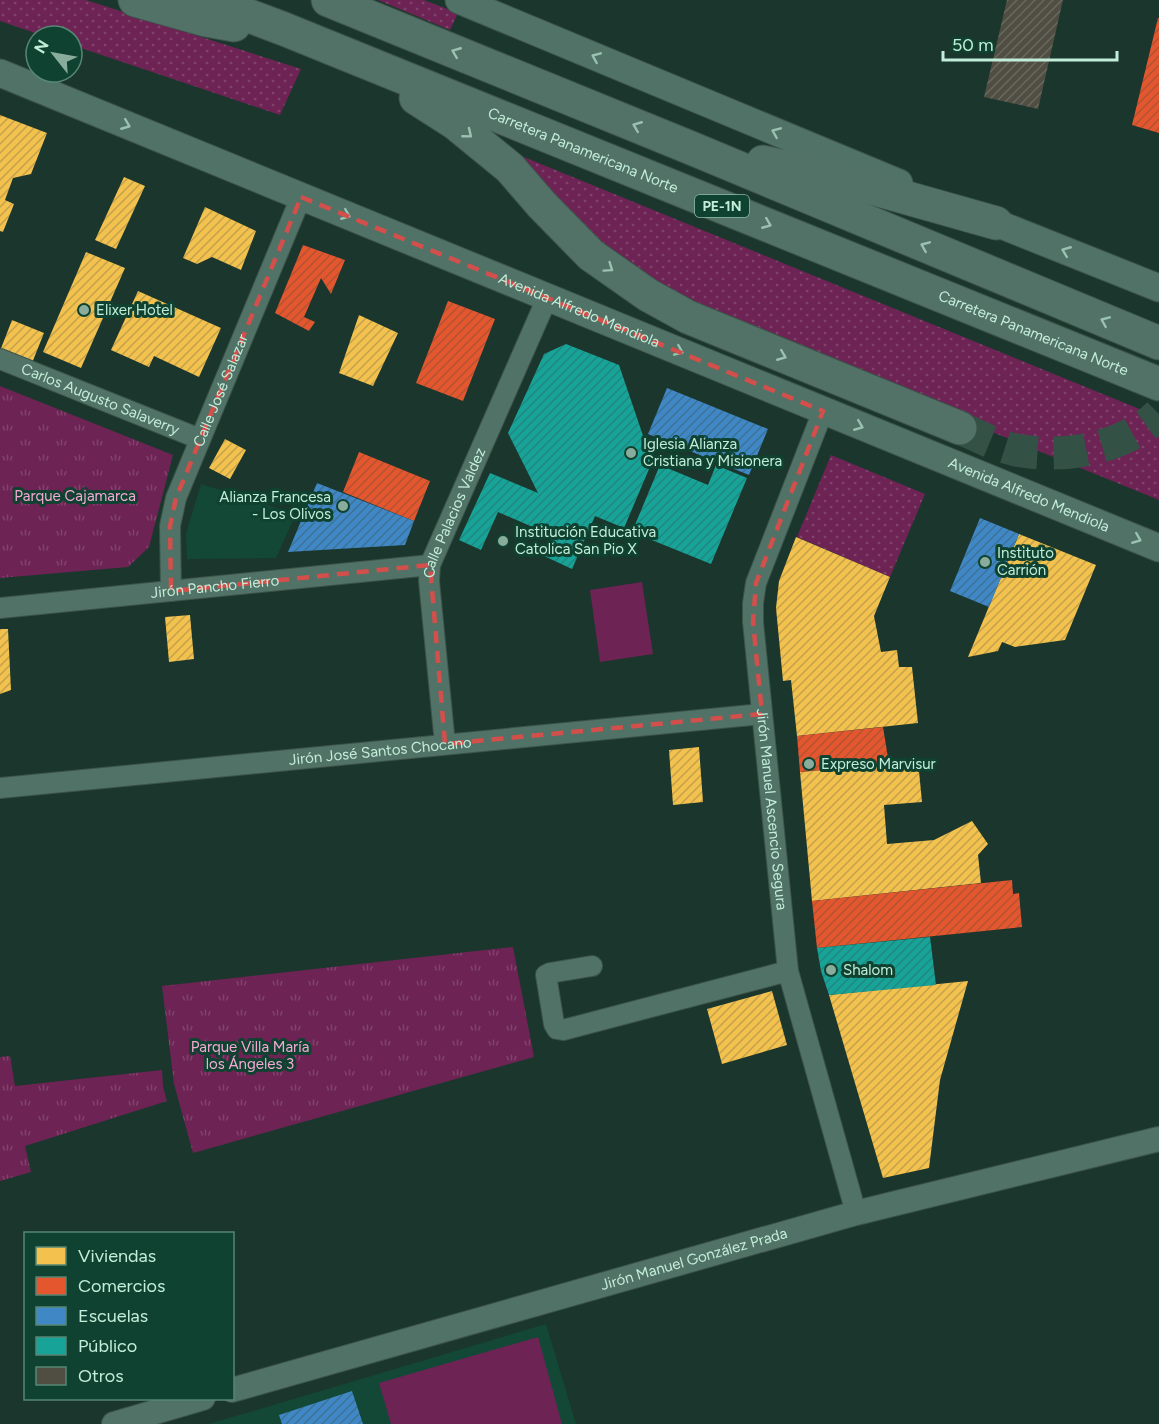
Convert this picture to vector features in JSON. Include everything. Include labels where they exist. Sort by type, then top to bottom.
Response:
[{"type":"highway","points":[[135,0],[206,20],[243,26],[284,28]]},
{"type":"highway","name":"Carretera Panamericana Norte","points":[[207,0],[284,28],[1159,384]]},
{"type":"highway","name":"PE-1N","points":[[328,0],[691,148],[1159,344]]},
{"type":"highway","points":[[349,55],[455,123],[510,168],[591,255],[648,295],[697,321],[960,428]]},
{"type":"highway","points":[[691,148],[840,179],[996,223]]},
{"type":"main road","points":[[459,0],[996,223],[1159,288]]},
{"type":"main road","name":"Avenida Alfredo Mendiola","points":[[0,73],[1159,548]]},
{"type":"street","name":"Calle José Salazar","points":[[171,591],[170,526],[172,511],[200,438],[301,197]]},
{"type":"street","name":"Calle Palacios Valdez","points":[[445,744],[429,581],[430,565],[548,296]]},
{"type":"street","name":"Carlos Augusto Salaverry","points":[[0,359],[200,438]]},
{"type":"street","name":"Jirón Manuel Ascencio Segura","points":[[824,411],[756,583],[753,622],[788,971],[856,1213]]},
{"type":"street","name":"Jirón Pancho Fierro","points":[[0,608],[430,565]]},
{"type":"street","name":"Jirón José Santos Chocano","points":[[0,788],[762,714]]},
{"type":"street","points":[[592,966],[546,975],[554,1024],[557,1029],[563,1030],[788,971]]},
{"type":"street","name":"Jirón Manuel González Prada","points":[[234,1389],[856,1213],[1159,1139]]},
{"type":"street","points":[[114,1424],[196,1400]]},
{"type":"highlighted area","points":[[301,197],[823,411],[756,583],[753,622],[762,714],[445,744],[430,565],[171,591],[170,526],[176,498]]},
{"type":"shaded area","points":[[201,484],[296,514],[276,558],[187,559],[186,533]]},
{"type":"shaded area","points":[[546,1324],[576,1424],[208,1424],[260,1409]]},
{"type":"green space","points":[[0,0],[86,0],[301,69],[280,115],[84,49],[84,24],[24,24],[24,29],[0,21]]},
{"type":"green space","points":[[378,0],[424,0],[458,13],[450,30]]},
{"type":"green space","points":[[507,150],[1159,417],[1159,500],[705,315],[616,258]]},
{"type":"green space","name":"Parque Cajamarca","points":[[0,386],[173,455],[149,547],[128,567],[0,578]]},
{"type":"green space","points":[[831,455],[925,494],[890,577],[797,537]]},
{"type":"green space","points":[[642,582],[653,654],[600,662],[590,590]]},
{"type":"green space","name":"Parque Villa María los Ángeles 3","points":[[513,947],[534,1057],[193,1153],[174,1084],[162,986]]},
{"type":"green space","points":[[10,1056],[15,1086],[162,1070],[167,1101],[25,1146],[31,1172],[0,1181],[0,1057]]},
{"type":"green space","points":[[538,1337],[562,1424],[391,1424],[379,1383]]},
{"type":"building: Viviendas","points":[[0,115],[47,133],[31,174],[13,178],[5,200],[14,204],[3,232],[0,231]]},
{"type":"building: Viviendas","points":[[124,177],[145,186],[116,249],[95,240]]},
{"type":"building: Viviendas","points":[[205,207],[256,231],[241,270],[212,257],[197,264],[183,258]]},
{"type":"building: Viviendas","name":"Elixer Hotel","points":[[86,252],[125,268],[81,368],[43,352]]},
{"type":"building: Viviendas","points":[[138,291],[221,328],[199,377],[154,356],[149,367],[111,350]]},
{"type":"building: Viviendas","points":[[359,315],[398,333],[373,386],[339,373]]},
{"type":"building: Viviendas","points":[[12,320],[44,333],[32,363],[0,351]]},
{"type":"building: Viviendas","points":[[225,439],[246,450],[230,479],[209,468]]},
{"type":"building: Viviendas","points":[[1019,534],[1096,565],[1065,640],[1015,647],[1002,642],[998,651],[968,657]]},
{"type":"building: Viviendas","points":[[796,537],[890,577],[874,616],[881,652],[897,650],[899,667],[912,667],[918,723],[797,736],[791,680],[783,681],[776,608],[779,581]]},
{"type":"building: Viviendas","points":[[190,615],[194,659],[169,662],[165,617]]},
{"type":"building: Viviendas","points":[[0,629],[8,629],[11,690],[0,694]]},
{"type":"building: Viviendas","points":[[699,747],[703,802],[673,805],[669,750]]},
{"type":"building: Viviendas","points":[[918,761],[922,802],[884,805],[887,844],[934,840],[972,821],[988,844],[978,855],[981,883],[812,901],[800,772]]},
{"type":"building: Viviendas","points":[[968,981],[940,1080],[929,1168],[883,1178],[829,995]]},
{"type":"building: Viviendas","points":[[772,991],[787,1045],[722,1064],[707,1009]]},
{"type":"building: Comercios","points":[[1159,18],[1159,133],[1132,125]]},
{"type":"building: Comercios","points":[[303,245],[345,260],[331,294],[321,278],[304,317],[315,322],[309,331],[275,313]]},
{"type":"building: Comercios","points":[[448,301],[495,319],[463,401],[416,383]]},
{"type":"building: Comercios","points":[[359,452],[430,481],[414,521],[343,492]]},
{"type":"building: Comercios","points":[[883,727],[889,764],[800,772],[797,736]]},
{"type":"building: Comercios","points":[[1012,880],[1013,894],[1019,893],[1022,927],[817,948],[812,901]]},
{"type":"building: Escuelas","points":[[667,388],[768,429],[749,475],[648,434]]},
{"type":"building: Escuelas","name":"Alianza Francesa - Los Olivos","points":[[317,483],[414,521],[405,545],[288,552]]},
{"type":"building: Escuelas","name":"Instituto Carrión","points":[[980,518],[1019,534],[989,607],[950,591]]},
{"type":"building: Escuelas","points":[[352,1391],[363,1424],[282,1424],[279,1415]]},
{"type":"building: Público","points":[[566,344],[619,365],[652,462],[624,528],[595,516],[572,569],[544,556],[553,536],[498,512],[481,550],[459,540],[490,473],[538,493],[508,433],[544,354]]},
{"type":"building: Público","points":[[660,465],[708,485],[716,465],[747,478],[711,564],[632,532]]},
{"type":"building: Público","points":[[930,937],[936,985],[829,995],[821,971],[817,948]]},
{"type":"building: Otros","points":[[1007,0],[1063,0],[1038,109],[984,97]]},
{"type":"tunnel","points":[[960,428],[1016,450],[1073,452],[1111,443],[1128,436],[1159,414]]},
{"type":"place","name":"Elixer Hotel","points":[[84,310]]},
{"type":"place","name":"Iglesia Alianza Cristiana y Misionera","points":[[631,453]]},
{"type":"place","name":"Alianza Francesa - Los Olivos","points":[[343,506]]},
{"type":"place","name":"Institución Educativa Catolica San Pio X","points":[[503,541]]},
{"type":"place","name":"Instituto Carrión","points":[[985,562]]},
{"type":"place","name":"Expreso Marvisur","points":[[809,764]]},
{"type":"place","name":"Shalom","points":[[831,970]]}]
